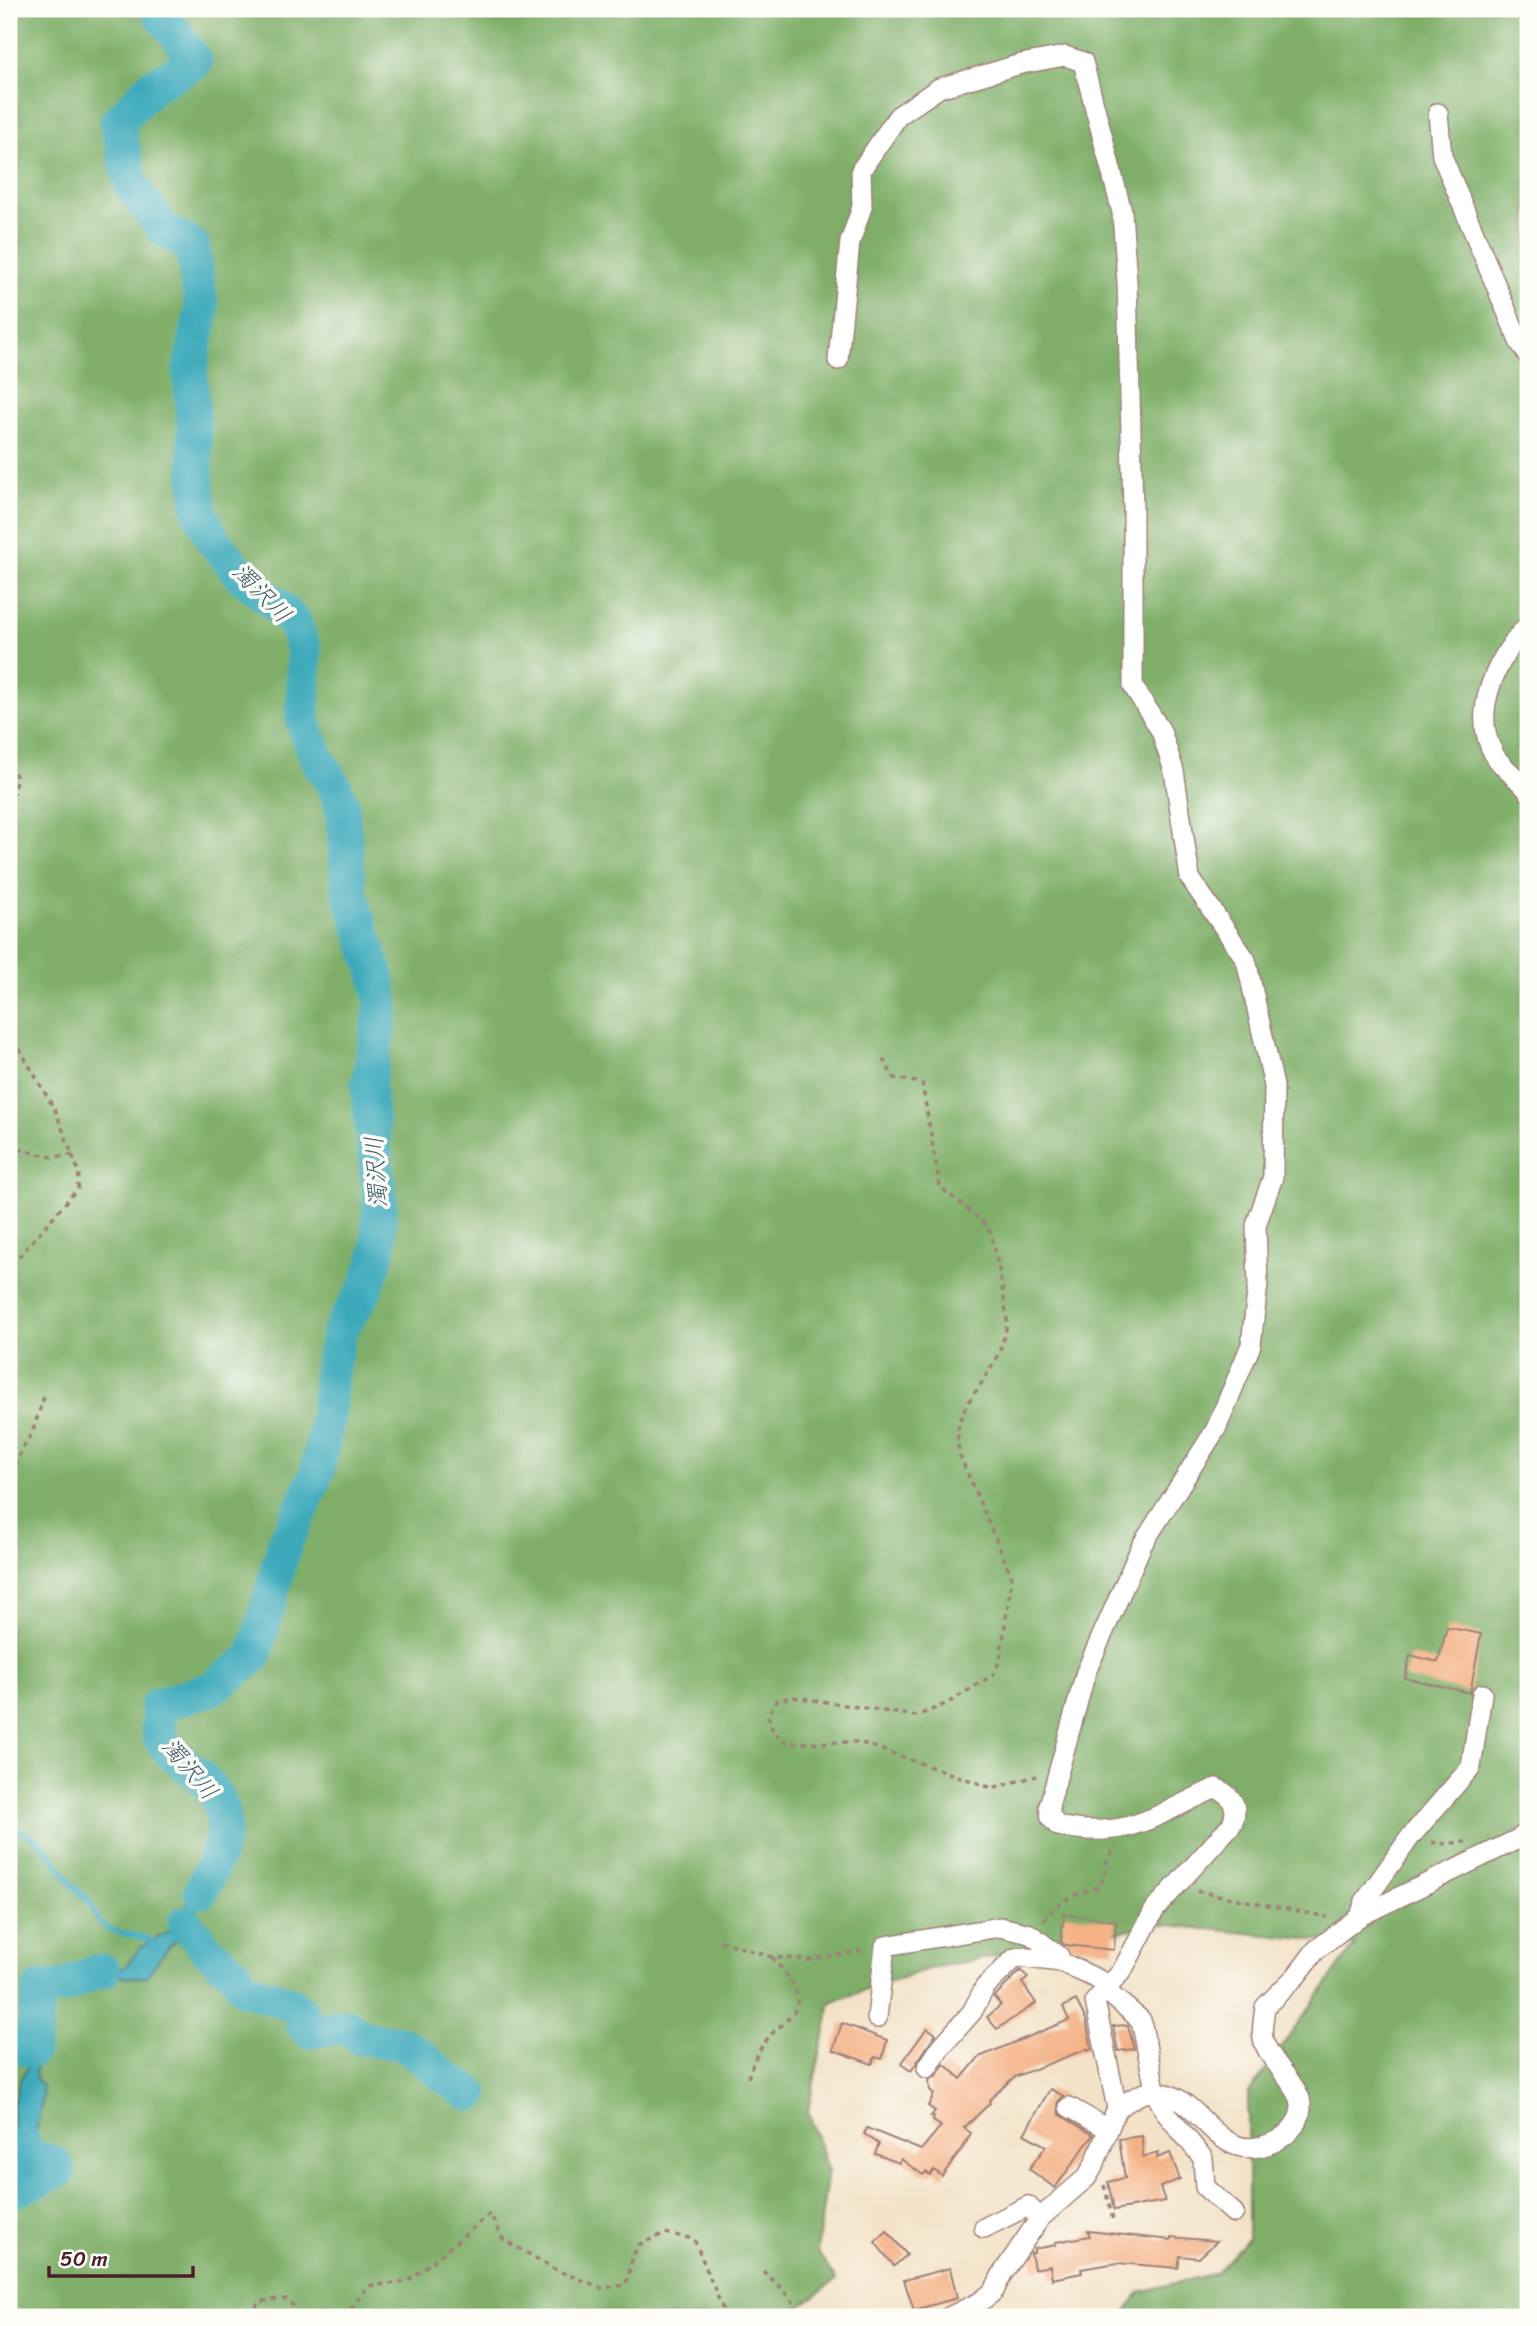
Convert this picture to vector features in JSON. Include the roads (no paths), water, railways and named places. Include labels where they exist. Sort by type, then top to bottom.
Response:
[{"type":"street","points":[[838,360],[850,242],[862,207],[861,170],[898,116],[939,88],[1010,67],[1065,56],[1083,62],[1122,212],[1127,282],[1132,496],[1133,686],[1161,731],[1174,771],[1190,878],[1246,960],[1274,1086],[1273,1177],[1256,1226],[1258,1284],[1251,1345],[1216,1429],[1142,1545],[1086,1672],[1049,1806],[1051,1818],[1058,1826],[1093,1831],[1125,1828],[1155,1819],[1216,1788],[1228,1794],[1236,1805],[1236,1815],[1232,1824],[1155,1909],[1122,1971],[1095,2001],[1117,2108],[1094,2165],[1087,2177],[1040,2218],[1002,2274],[994,2291],[949,2317]]},
{"type":"street","points":[[1438,113],[1442,156],[1519,341],[1528,355]]},
{"type":"street","points":[[1528,625],[1496,671],[1489,691],[1484,729],[1494,754],[1506,771],[1528,791]]},
{"type":"street","points":[[1360,1916],[1365,1901],[1411,1836],[1471,1767],[1482,1694]]},
{"type":"street","points":[[1117,2108],[1144,2093],[1174,2095],[1237,2147],[1259,2149],[1280,2139],[1292,2129],[1299,2116],[1300,2099],[1263,2039],[1265,2007],[1297,1975],[1316,1950],[1360,1916],[1520,1838],[1528,1831]]},
{"type":"street","points":[[877,2018],[885,1947],[1000,1927],[1030,1934],[1059,1956],[1061,1962]]},
{"type":"street","points":[[927,2068],[972,2012],[985,1987],[1015,1958],[1020,1956],[1061,1962],[1106,1987],[1141,2020],[1156,2094],[1166,2113],[1203,2158],[1205,2187],[1234,2213]]},
{"type":"street","points":[[1069,2107],[1108,2129]]},
{"type":"street","points":[[984,2228],[1028,2206],[1040,2218]]},
{"type":"water","points":[[217,1847],[223,1850],[192,1920],[193,1929],[173,1943],[146,1977],[98,1975],[61,1990],[61,1983],[98,1968],[124,1968],[140,1948],[175,1928]]},
{"type":"water","points":[[35,2005],[41,2007],[35,2073],[42,2094],[31,2153],[60,2162],[60,2167],[25,2160],[10,2151],[12,2109],[21,2078],[27,2069]]},
{"type":"waterway","name":"濁沢川","points":[[161,9],[160,14],[195,62],[151,87],[117,123],[132,187],[165,231],[192,245],[202,310],[190,369],[199,510],[213,540],[243,577],[295,624],[304,651],[303,723],[318,760],[333,784],[342,806],[349,890],[377,976],[382,1005],[368,1086],[380,1203],[378,1252],[366,1288],[339,1332],[317,1472],[285,1542],[254,1657],[211,1689],[158,1705],[162,1741],[206,1783],[217,1797],[222,1811],[222,1840],[201,1891]]},
{"type":"waterway","points":[[9,1827],[24,1833],[49,1851],[76,1890],[90,1902],[98,1920],[104,1926],[155,1943]]},
{"type":"waterway","points":[[185,1923],[207,1949],[236,1974],[245,1988],[291,2004],[301,2012],[302,2023],[309,2031],[347,2026],[362,2038],[400,2043],[472,2094]]},
{"type":"waterway","name":"濁沢川","points":[[31,2051],[40,1989],[63,1987],[103,1971]]},
{"type":"waterway","name":"濁沢川","points":[[9,2193],[59,2170],[54,2163],[22,2153],[23,2142]]},
{"type":"waterway","points":[[352,2314],[360,2317]]}]
